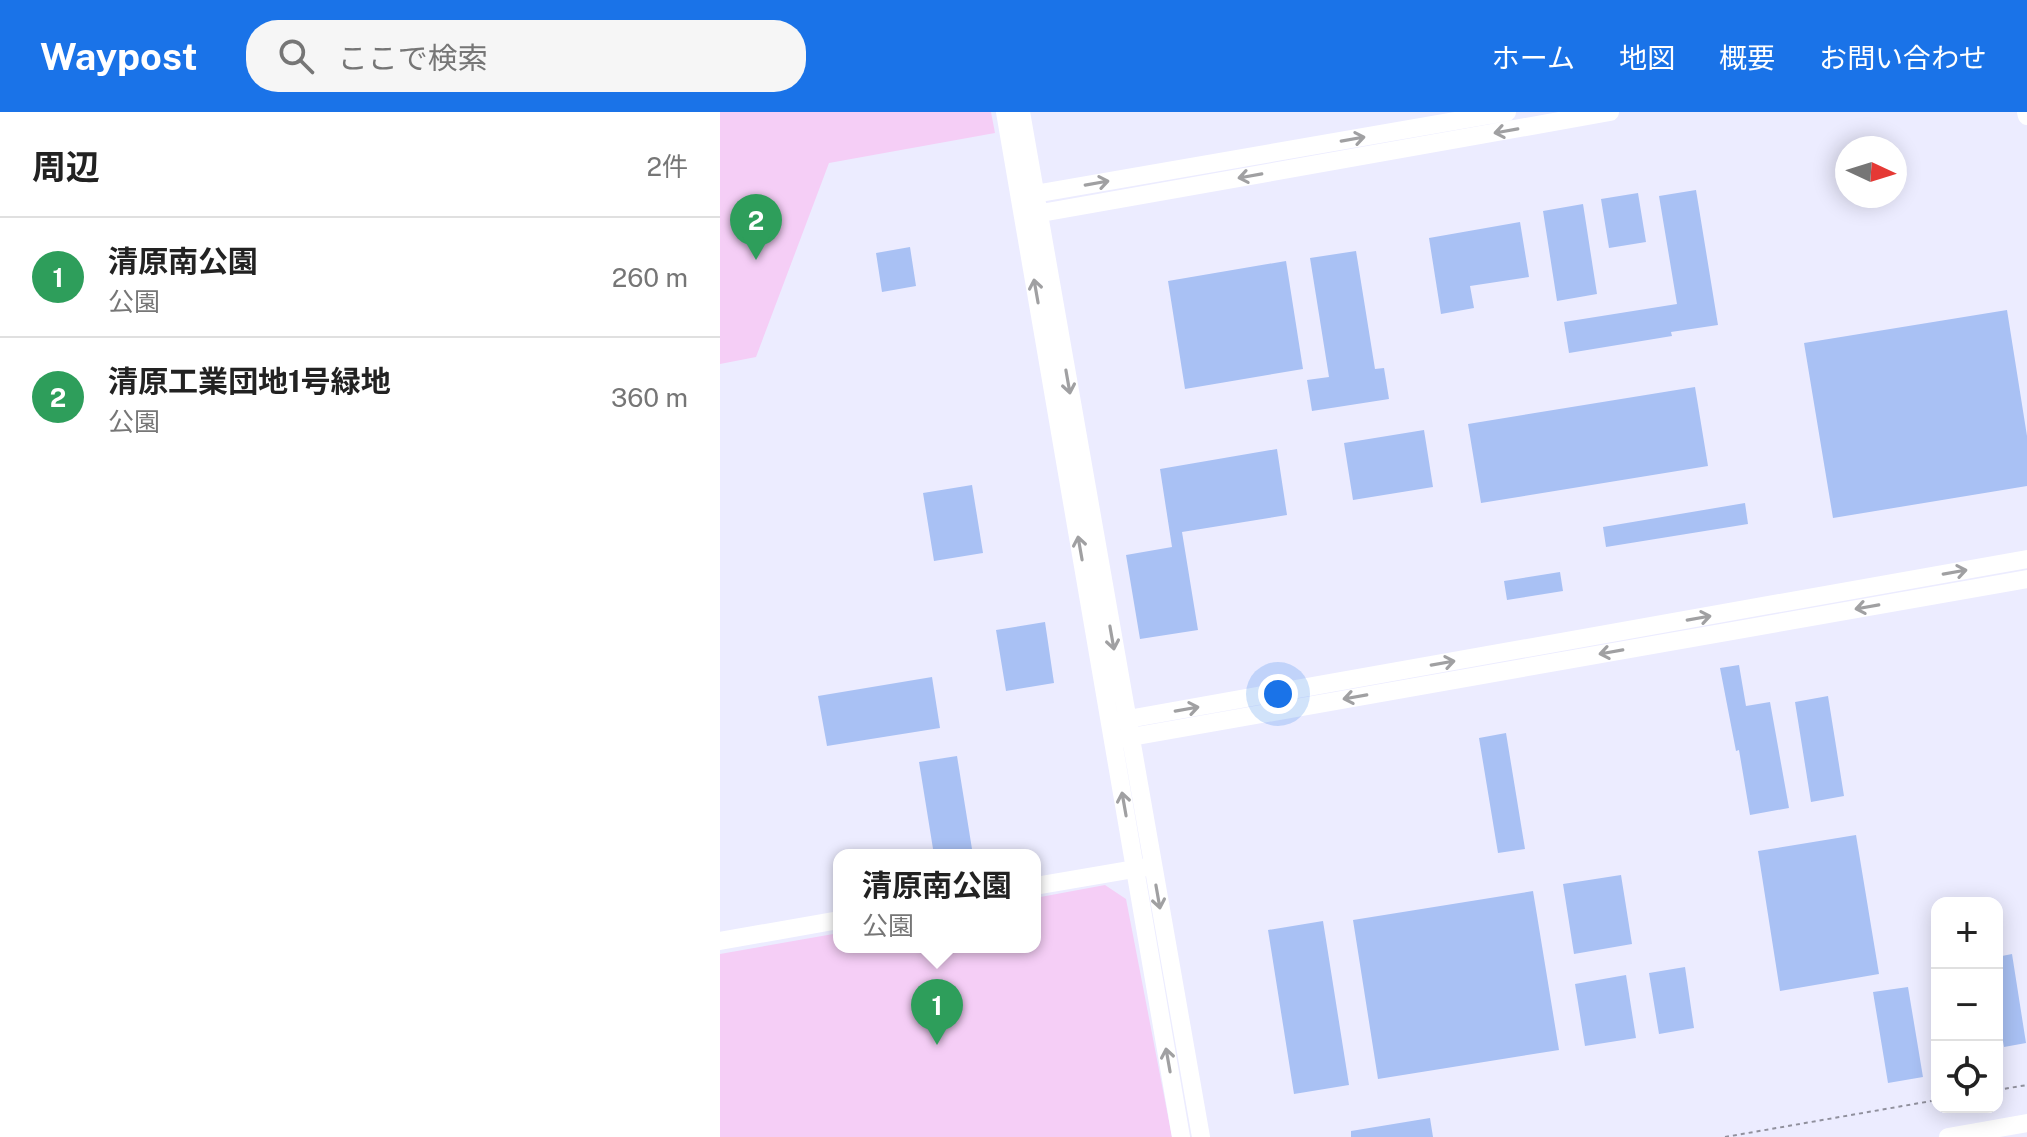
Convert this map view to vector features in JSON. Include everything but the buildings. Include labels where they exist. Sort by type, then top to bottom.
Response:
[{"type":"street","points":[[1005,112],[1029,205],[1144,868],[1181,1137]]},
{"type":"street","points":[[1021,112],[1029,205]]},
{"type":"street","points":[[1029,205],[1507,112]]},
{"type":"street","points":[[1029,205],[1610,112]]},
{"type":"street","points":[[1120,730],[2027,559]]},
{"type":"street","points":[[1120,730],[2027,579]]},
{"type":"street","points":[[1041,885],[1144,868]]},
{"type":"street","points":[[1144,868],[1201,1137]]},
{"type":"street","points":[[720,941],[833,921]]},
{"type":"street","points":[[1948,1137],[2027,1123]]},
{"type":"path","points":[[2003,1089],[2027,1085]]},
{"type":"path","points":[[1725,1137],[1931,1101]]},
{"type":"shaded area","points":[[720,112],[991,112],[995,133],[829,163],[756,357],[720,364]]},
{"type":"shaded area","points":[[1105,885],[1126,899],[1172,1137],[720,1137],[720,954],[833,934],[833,953],[1041,953],[1041,897]]},
{"type":"place","name":"清原工業団地1号緑地","points":[[756,260]]},
{"type":"place","name":"清原南公園","points":[[937,1045]]}]
